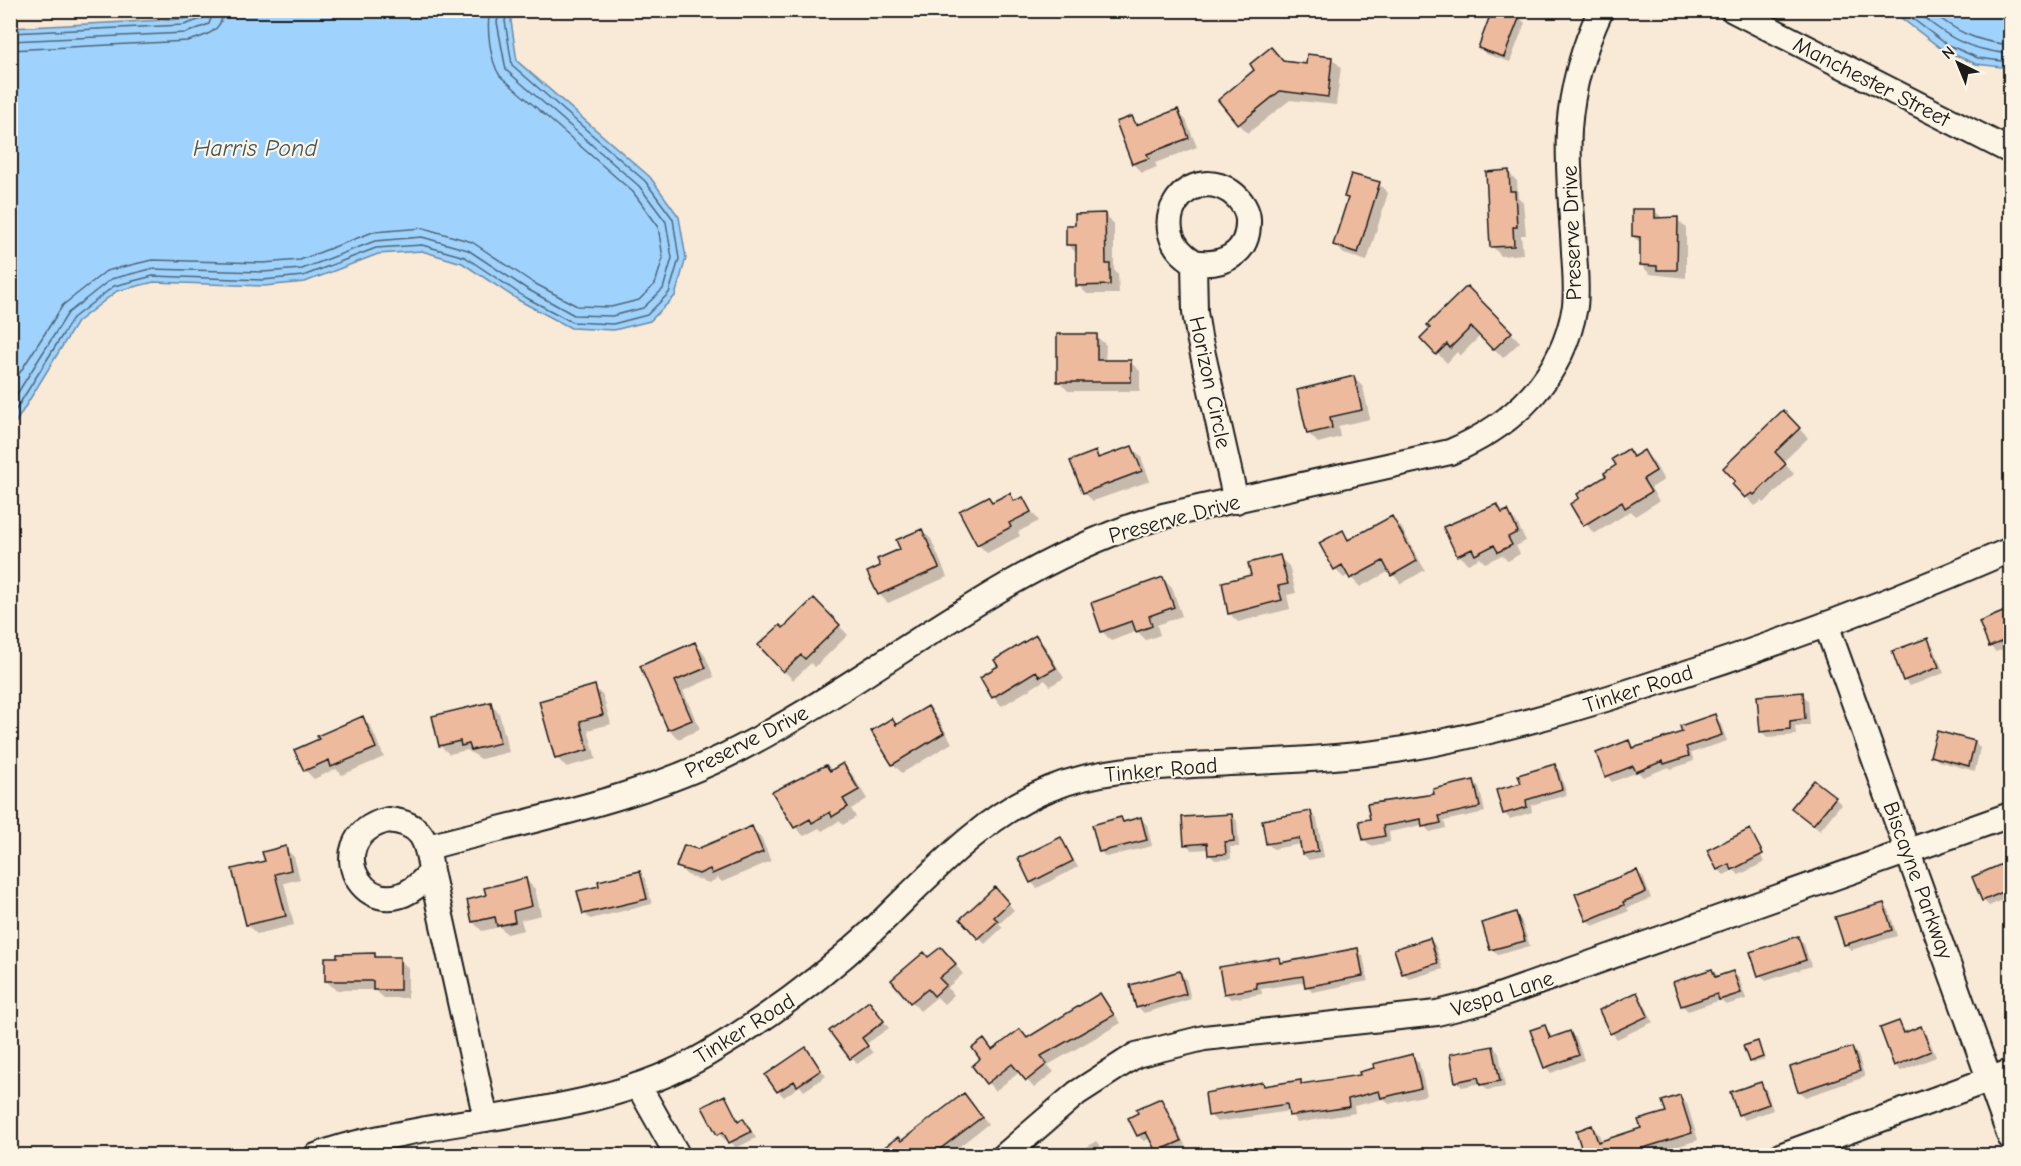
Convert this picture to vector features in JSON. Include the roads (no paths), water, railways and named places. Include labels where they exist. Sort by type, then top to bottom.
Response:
[{"type":"street","name":"Preserve Drive","points":[[428,847],[624,796],[698,768],[783,724],[1037,567],[1120,529],[1163,516],[1450,452],[1485,435],[1511,418],[1542,384],[1564,343],[1575,305],[1569,129],[1577,75],[1601,10]]},
{"type":"street","name":"Manchester Street","points":[[1733,10],[2010,151]]},
{"type":"street","name":"Horizon Circle","points":[[1194,262],[1194,304],[1199,337],[1236,501]]},
{"type":"street","name":"Tinker Road","points":[[316,1155],[486,1119],[564,1107],[638,1085],[703,1056],[781,1008],[868,934],[970,839],[1007,812],[1048,789],[1093,775],[1139,768],[1325,759],[1462,738],[1597,702],[1826,624],[2010,550]]},
{"type":"street","name":"Biscayne Parkway","points":[[1826,624],[1909,852],[2000,1076],[2010,1137]]},
{"type":"street","name":"Vespa Lane","points":[[1004,1155],[1077,1093],[1136,1055],[1204,1038],[1437,1013],[1482,1002],[2010,815]]},
{"type":"street","points":[[432,871],[412,892],[387,898],[374,895],[363,888],[356,878],[352,865],[356,840],[364,830],[382,821],[401,821],[413,826],[422,835],[428,847],[486,1119]]},
{"type":"street","points":[[1780,1155],[2000,1076]]},
{"type":"street","points":[[638,1085],[678,1155]]},
{"type":"water","name":"Harris Pond","points":[[208,11],[514,11],[511,21],[517,61],[650,177],[679,217],[686,258],[675,296],[650,321],[614,330],[571,328],[520,301],[462,263],[422,251],[378,254],[305,282],[264,286],[154,282],[117,291],[77,322],[11,430],[11,28],[183,19]]},
{"type":"water","points":[[1892,11],[2010,11],[2010,68],[1976,64],[1943,50]]}]
